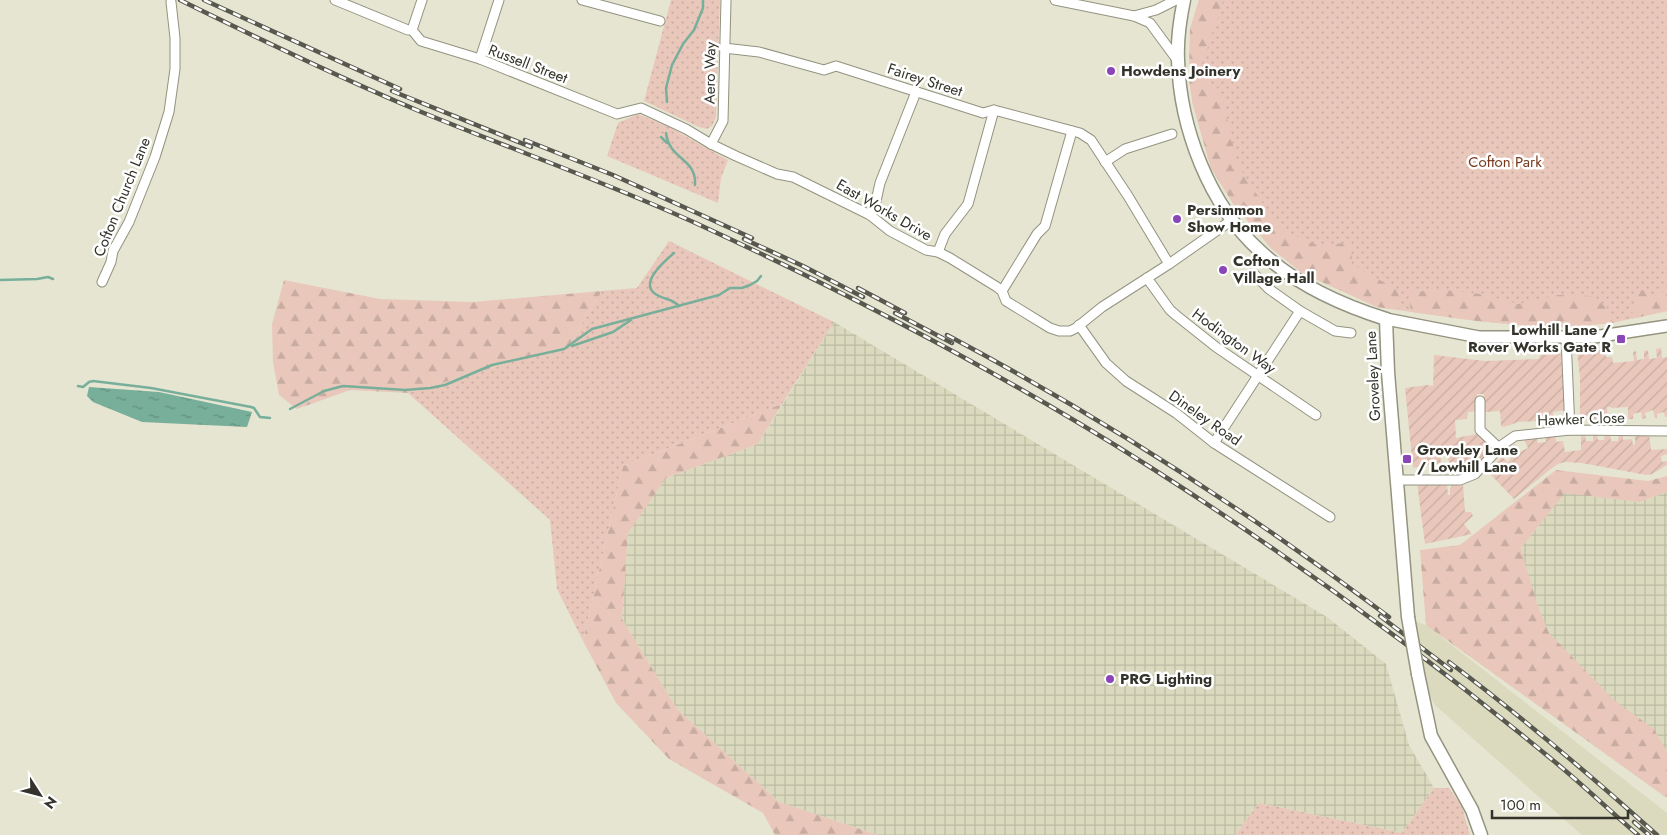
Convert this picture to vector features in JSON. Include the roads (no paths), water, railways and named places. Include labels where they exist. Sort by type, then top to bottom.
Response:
[{"type":"main road","name":"Groveley Lane","points":[[1184,1],[1179,33],[1178,61],[1187,124],[1204,171],[1218,199],[1237,227],[1261,252],[1296,278],[1334,300],[1386,319],[1388,372],[1408,617],[1418,674],[1431,736],[1472,810],[1481,835]]},
{"type":"street","name":"Russell Street","points":[[335,0],[412,30],[421,41],[480,59],[617,114],[641,108],[686,129],[711,144]]},
{"type":"street","points":[[412,30],[422,0]]},
{"type":"street","points":[[480,59],[499,0]]},
{"type":"street","points":[[582,0],[660,22]]},
{"type":"street","name":"Aero Way","points":[[711,144],[723,120],[726,0]]},
{"type":"street","points":[[1055,0],[1134,16],[1150,23],[1178,61]]},
{"type":"street","points":[[1134,16],[1156,10],[1176,0],[1184,1]]},
{"type":"street","name":"Cofton Church Lane","points":[[102,282],[111,262],[113,251],[129,222],[155,157],[168,112],[175,69],[175,38],[171,2]]},
{"type":"street","points":[[1156,10],[1157,31]]},
{"type":"street","name":"Fairey Street","points":[[724,48],[759,52],[824,70],[836,66],[983,113],[994,110],[1080,133],[1091,140],[1128,196],[1169,264]]},
{"type":"street","points":[[870,215],[876,202],[880,183],[916,92]]},
{"type":"street","points":[[938,252],[945,234],[968,204],[994,110]]},
{"type":"street","points":[[1002,291],[1037,234],[1045,226],[1072,131]]},
{"type":"street","points":[[1105,162],[1124,149],[1172,134]]},
{"type":"street","name":"East Works Drive","points":[[711,144],[777,174],[793,177],[870,215],[890,231],[926,250],[938,252],[1002,291],[1006,301],[1050,328],[1059,331],[1070,331],[1102,307],[1169,264],[1232,220]]},
{"type":"street","points":[[1255,275],[1269,289],[1300,311],[1335,331],[1351,333]]},
{"type":"street","name":"Hodington Way","points":[[1147,278],[1170,310],[1216,347],[1316,415]]},
{"type":"street","points":[[1214,443],[1300,311]]},
{"type":"street","points":[[1386,319],[1479,337],[1566,337],[1618,334],[1667,326]]},
{"type":"street","name":"Dineley Road","points":[[1079,325],[1106,363],[1126,381],[1176,413],[1214,443],[1330,516]]},
{"type":"street","points":[[1566,337],[1570,430]]},
{"type":"street","points":[[1480,401],[1480,430],[1499,448]]},
{"type":"street","name":"Hawker Close","points":[[1397,480],[1460,480],[1474,474],[1499,448],[1515,436],[1570,430],[1667,431]]},
{"type":"water","points":[[89,387],[159,392],[252,412],[247,427],[142,422],[93,402],[87,396]]},
{"type":"waterway","points":[[667,102],[666,88],[672,65],[683,44],[694,30],[703,8],[703,0]]},
{"type":"waterway","points":[[666,133],[672,149],[692,169],[695,185]]},
{"type":"waterway","points":[[661,137],[667,143]]},
{"type":"waterway","points":[[674,253],[655,273],[650,285],[657,295],[673,301],[679,306]]},
{"type":"waterway","points":[[290,409],[324,391],[343,386],[405,390],[445,385],[492,365],[564,349],[592,329],[719,295],[730,288],[742,288],[757,281],[761,276]]},
{"type":"waterway","points":[[0,280],[48,277],[53,279]]},
{"type":"waterway","points":[[572,346],[613,332],[631,320]]},
{"type":"waterway","points":[[78,386],[83,387],[93,381],[151,388],[251,407],[254,408],[260,417],[270,418]]},
{"type":"railway","points":[[180,0],[389,98],[632,195],[702,226],[874,309],[986,369],[1096,433],[1203,501],[1357,608],[1506,722],[1638,835]]},
{"type":"railway","points":[[204,0],[400,89]]},
{"type":"railway","points":[[392,91],[531,147]]},
{"type":"railway","points":[[525,140],[613,175],[752,238]]},
{"type":"railway","points":[[744,239],[803,266],[863,297]]},
{"type":"railway","points":[[858,288],[905,313]]},
{"type":"railway","points":[[895,313],[952,343]]},
{"type":"railway","points":[[947,335],[1061,399],[1173,467],[1283,540],[1389,617]]},
{"type":"railway","points":[[1380,616],[1451,670]]},
{"type":"railway","points":[[1449,662],[1555,746],[1657,835]]},
{"type":"railway","points":[[1634,822],[1649,835]]},
{"type":"place","name":"Howdens Joinery","points":[[1111,71]]},
{"type":"place","name":"Persimmon Show Home","points":[[1177,219]]},
{"type":"place","name":"Cofton Village Hall","points":[[1223,270]]},
{"type":"place","name":"Lowhill Lane / Rover Works Gate R","points":[[1621,339]]},
{"type":"place","name":"Groveley Lane / Lowhill Lane","points":[[1407,459]]},
{"type":"place","name":"PRG Lighting","points":[[1110,679]]},
{"type":"park label","name":"Cofton Park","points":[[1505,162]]}]
